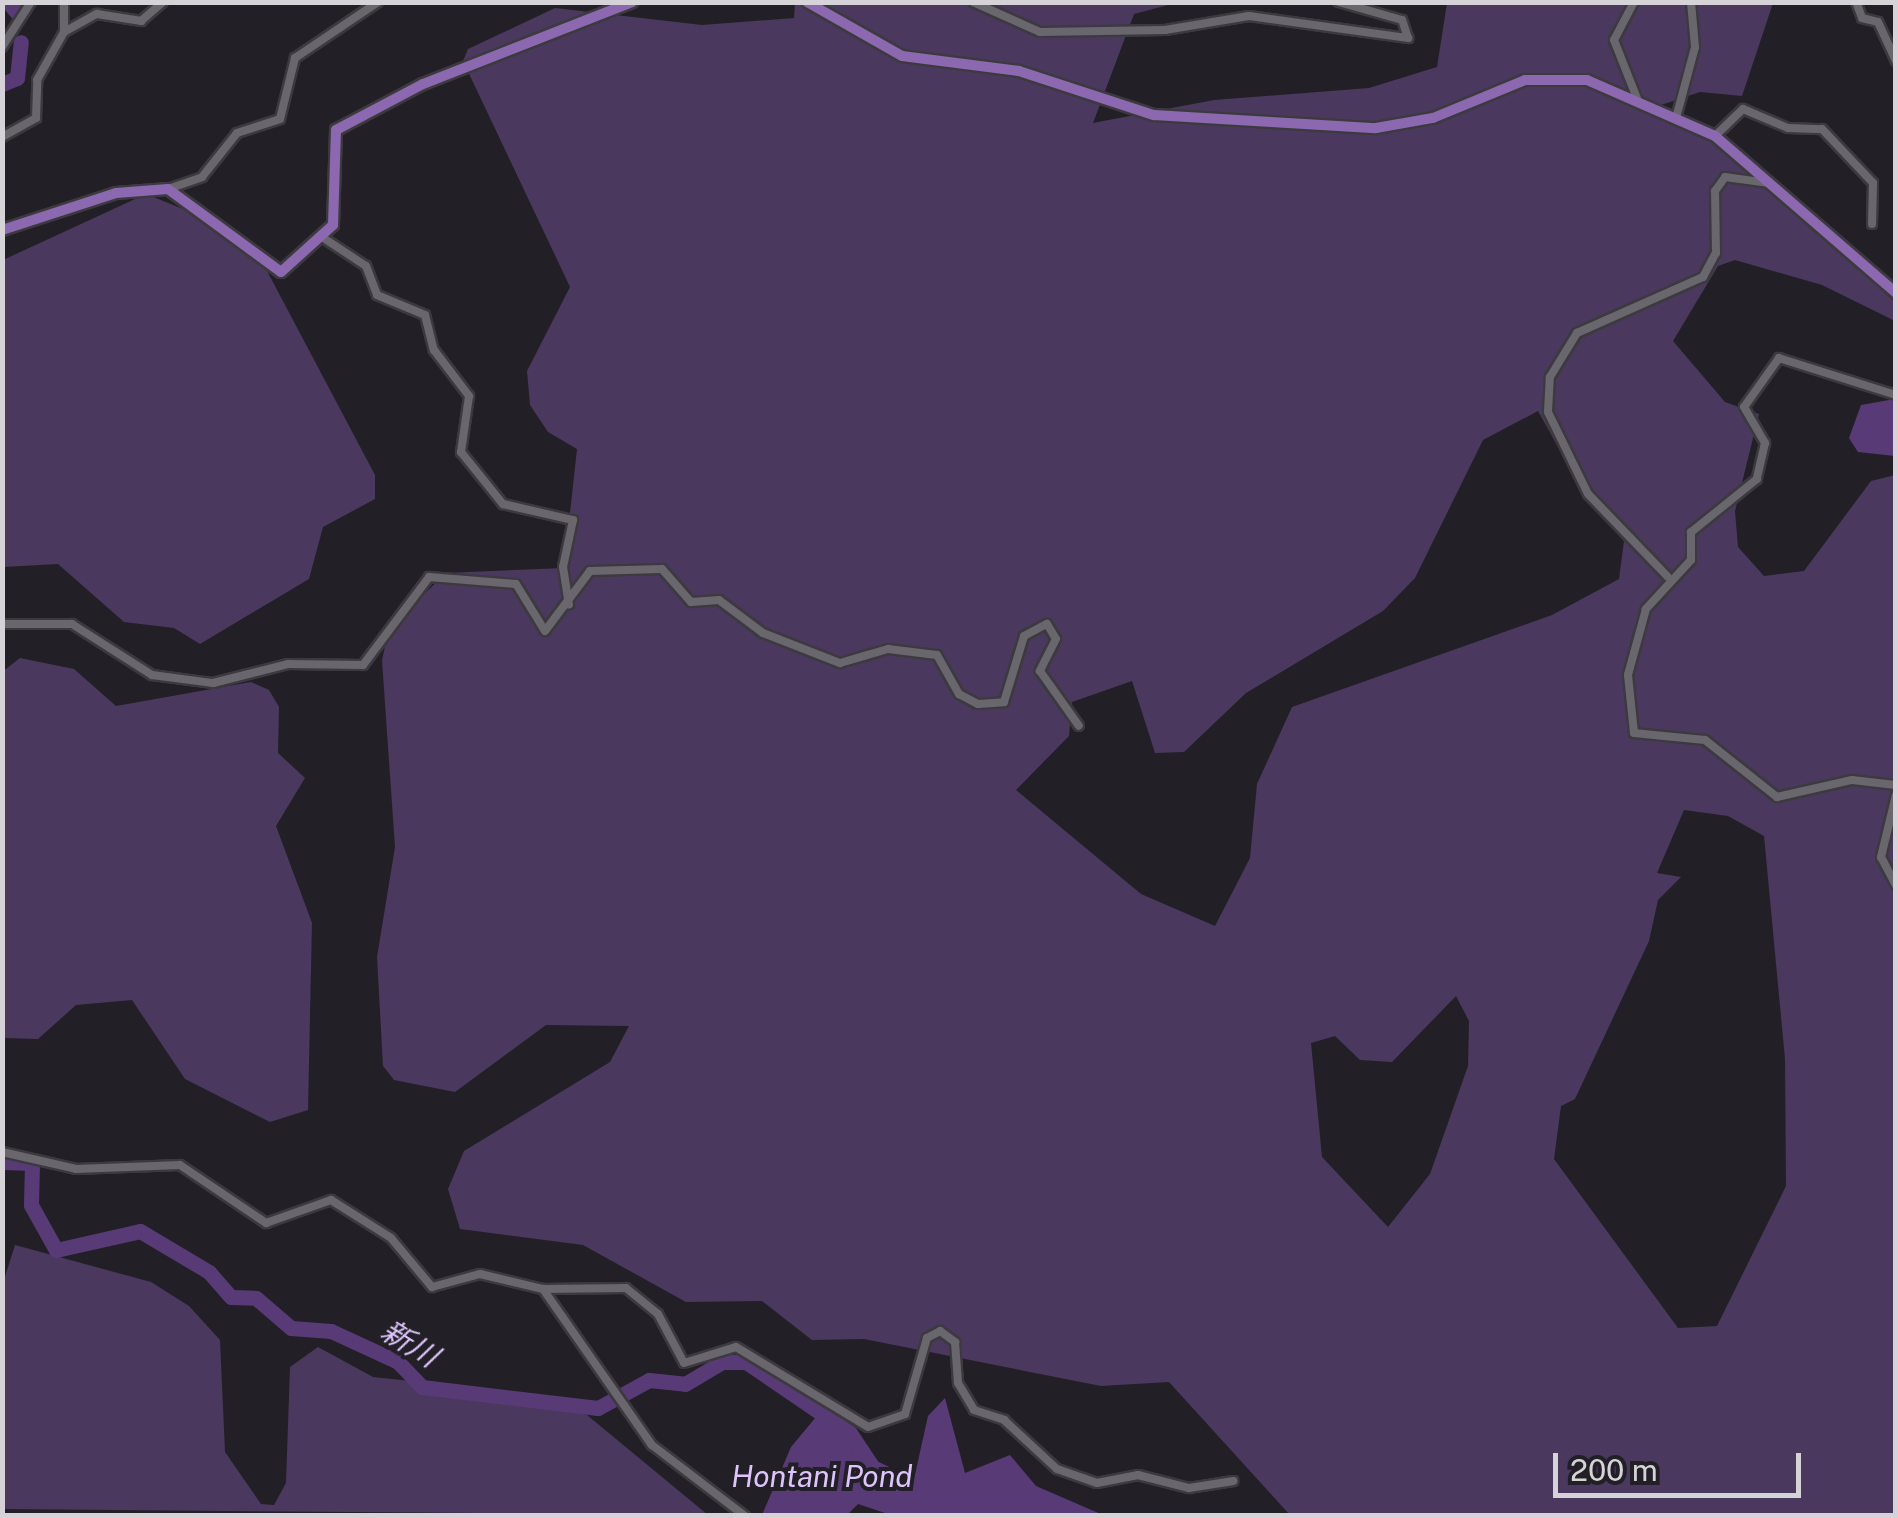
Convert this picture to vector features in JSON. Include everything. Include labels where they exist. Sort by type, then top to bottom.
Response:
[{"type":"main road","points":[[2,230],[116,193],[168,189],[281,272],[325,239],[336,203],[336,130],[423,84],[632,2]]},
{"type":"main road","points":[[807,2],[902,56],[1019,71],[1154,115],[1376,128],[1433,118],[1543,76],[1587,80],[1716,136],[1896,293]]},
{"type":"street","points":[[2,47],[31,2]]},
{"type":"street","points":[[2,137],[36,118],[38,80],[64,32],[64,2]]},
{"type":"street","points":[[64,32],[97,14],[141,21],[163,2]]},
{"type":"street","points":[[168,189],[202,177],[237,133],[280,119],[295,58],[378,2]]},
{"type":"street","points":[[973,2],[1040,32],[1165,30],[1249,16],[1408,38],[1402,20],[1339,2]]},
{"type":"street","points":[[1634,2],[1614,40],[1638,102]]},
{"type":"street","points":[[1676,118],[1695,46],[1691,2]]},
{"type":"street","points":[[1856,2],[1896,61]]},
{"type":"street","points":[[1716,136],[1743,108],[1788,128],[1822,129],[1872,182],[1872,224]]},
{"type":"street","points":[[1668,577],[1588,494],[1548,412],[1550,377],[1578,333],[1703,277],[1716,254],[1715,191],[1725,177],[1773,184]]},
{"type":"street","points":[[325,239],[366,266],[377,295],[425,316],[434,350],[469,396],[462,452],[503,504],[573,520],[563,567],[569,605]]},
{"type":"street","points":[[1896,396],[1779,358],[1744,407],[1765,442],[1757,479],[1698,525],[1691,560],[1668,577],[1629,660],[1634,733],[1705,740],[1776,798],[1852,780],[1896,785]]},
{"type":"street","points":[[2,624],[72,624],[152,675],[214,683],[288,664],[363,665],[429,577],[516,584],[545,631],[599,567],[672,570],[691,602],[720,600],[781,641],[857,664],[888,650],[931,653],[968,702],[997,705],[1024,636],[1047,624],[1056,640],[1040,671],[1079,726]]},
{"type":"street","points":[[1896,794],[1881,857],[1896,884]]},
{"type":"street","points":[[2,1152],[76,1169],[180,1165],[266,1223],[332,1200],[390,1238],[432,1287],[480,1274],[544,1289],[626,1288],[658,1314],[684,1363],[736,1347],[868,1427],[898,1421],[910,1407],[928,1338],[940,1331],[956,1342],[958,1383],[974,1410],[1004,1420],[1057,1469],[1097,1483],[1138,1476],[1189,1488],[1232,1480]]},
{"type":"street","points":[[544,1289],[652,1445],[745,1516]]},
{"type":"shaded area","points":[[795,2],[1176,3],[1134,14],[1093,123],[1214,100],[1369,88],[1437,67],[1447,3],[1773,3],[1742,96],[1700,92],[1646,110],[1731,152],[1895,302],[1895,321],[1822,285],[1735,260],[1718,266],[1673,341],[1725,402],[1759,414],[1735,511],[1738,547],[1764,576],[1804,571],[1871,481],[1895,475],[1895,1515],[1290,1515],[1169,1382],[1101,1386],[864,1339],[812,1340],[762,1301],[686,1302],[583,1245],[460,1229],[448,1189],[464,1151],[610,1062],[629,1026],[546,1025],[455,1092],[394,1080],[383,1066],[377,957],[395,847],[382,660],[389,628],[446,573],[564,568],[577,449],[548,432],[530,405],[527,371],[570,287],[463,61],[468,49],[555,8],[702,25],[794,18]],"holes":[[[1538,411],[1585,495],[1624,541],[1619,579],[1552,615],[1292,707],[1257,784],[1250,858],[1215,926],[1141,894],[1016,790],[1069,736],[1072,702],[1132,681],[1155,753],[1184,752],[1246,693],[1383,611],[1415,578],[1483,440]],[[1684,810],[1728,816],[1764,836],[1785,1059],[1786,1186],[1717,1326],[1678,1328],[1554,1159],[1561,1106],[1575,1099],[1649,941],[1658,900],[1681,877],[1657,873]],[[1456,996],[1469,1021],[1468,1066],[1430,1174],[1388,1227],[1322,1157],[1311,1043],[1335,1036],[1360,1060],[1392,1062]]]},
{"type":"shaded area","points":[[146,194],[205,218],[266,269],[375,475],[375,499],[323,527],[309,579],[200,644],[174,628],[124,622],[58,564],[3,567],[3,260]]},
{"type":"shaded area","points":[[20,658],[74,669],[116,706],[251,682],[269,690],[279,707],[278,753],[305,778],[276,826],[312,923],[308,1110],[270,1122],[185,1079],[132,1000],[76,1005],[38,1039],[3,1038],[2,672]]},
{"type":"shaded area","points":[[15,1245],[151,1282],[189,1306],[220,1340],[225,1452],[261,1504],[274,1505],[286,1483],[290,1367],[318,1347],[373,1377],[515,1392],[587,1415],[708,1515],[3,1509],[3,1283]]},
{"type":"water","points":[[1895,399],[1895,456],[1858,452],[1849,438],[1861,405]]},
{"type":"water","name":"Hontani Pond","points":[[945,1398],[965,1473],[1010,1455],[1036,1486],[1103,1515],[894,1516],[858,1504],[847,1515],[762,1515],[791,1447],[816,1417],[838,1427],[852,1449],[914,1479],[928,1416]]},
{"type":"waterway","points":[[8,2],[19,15]]},
{"type":"waterway","points":[[2,84],[17,78],[21,42]]},
{"type":"waterway","name":"新川","points":[[2,1162],[32,1163],[31,1205],[56,1250],[140,1231],[209,1272],[231,1297],[256,1298],[291,1328],[331,1331],[398,1362],[422,1387],[598,1408],[649,1380],[685,1384],[722,1362],[746,1362],[850,1433],[876,1472]]}]
